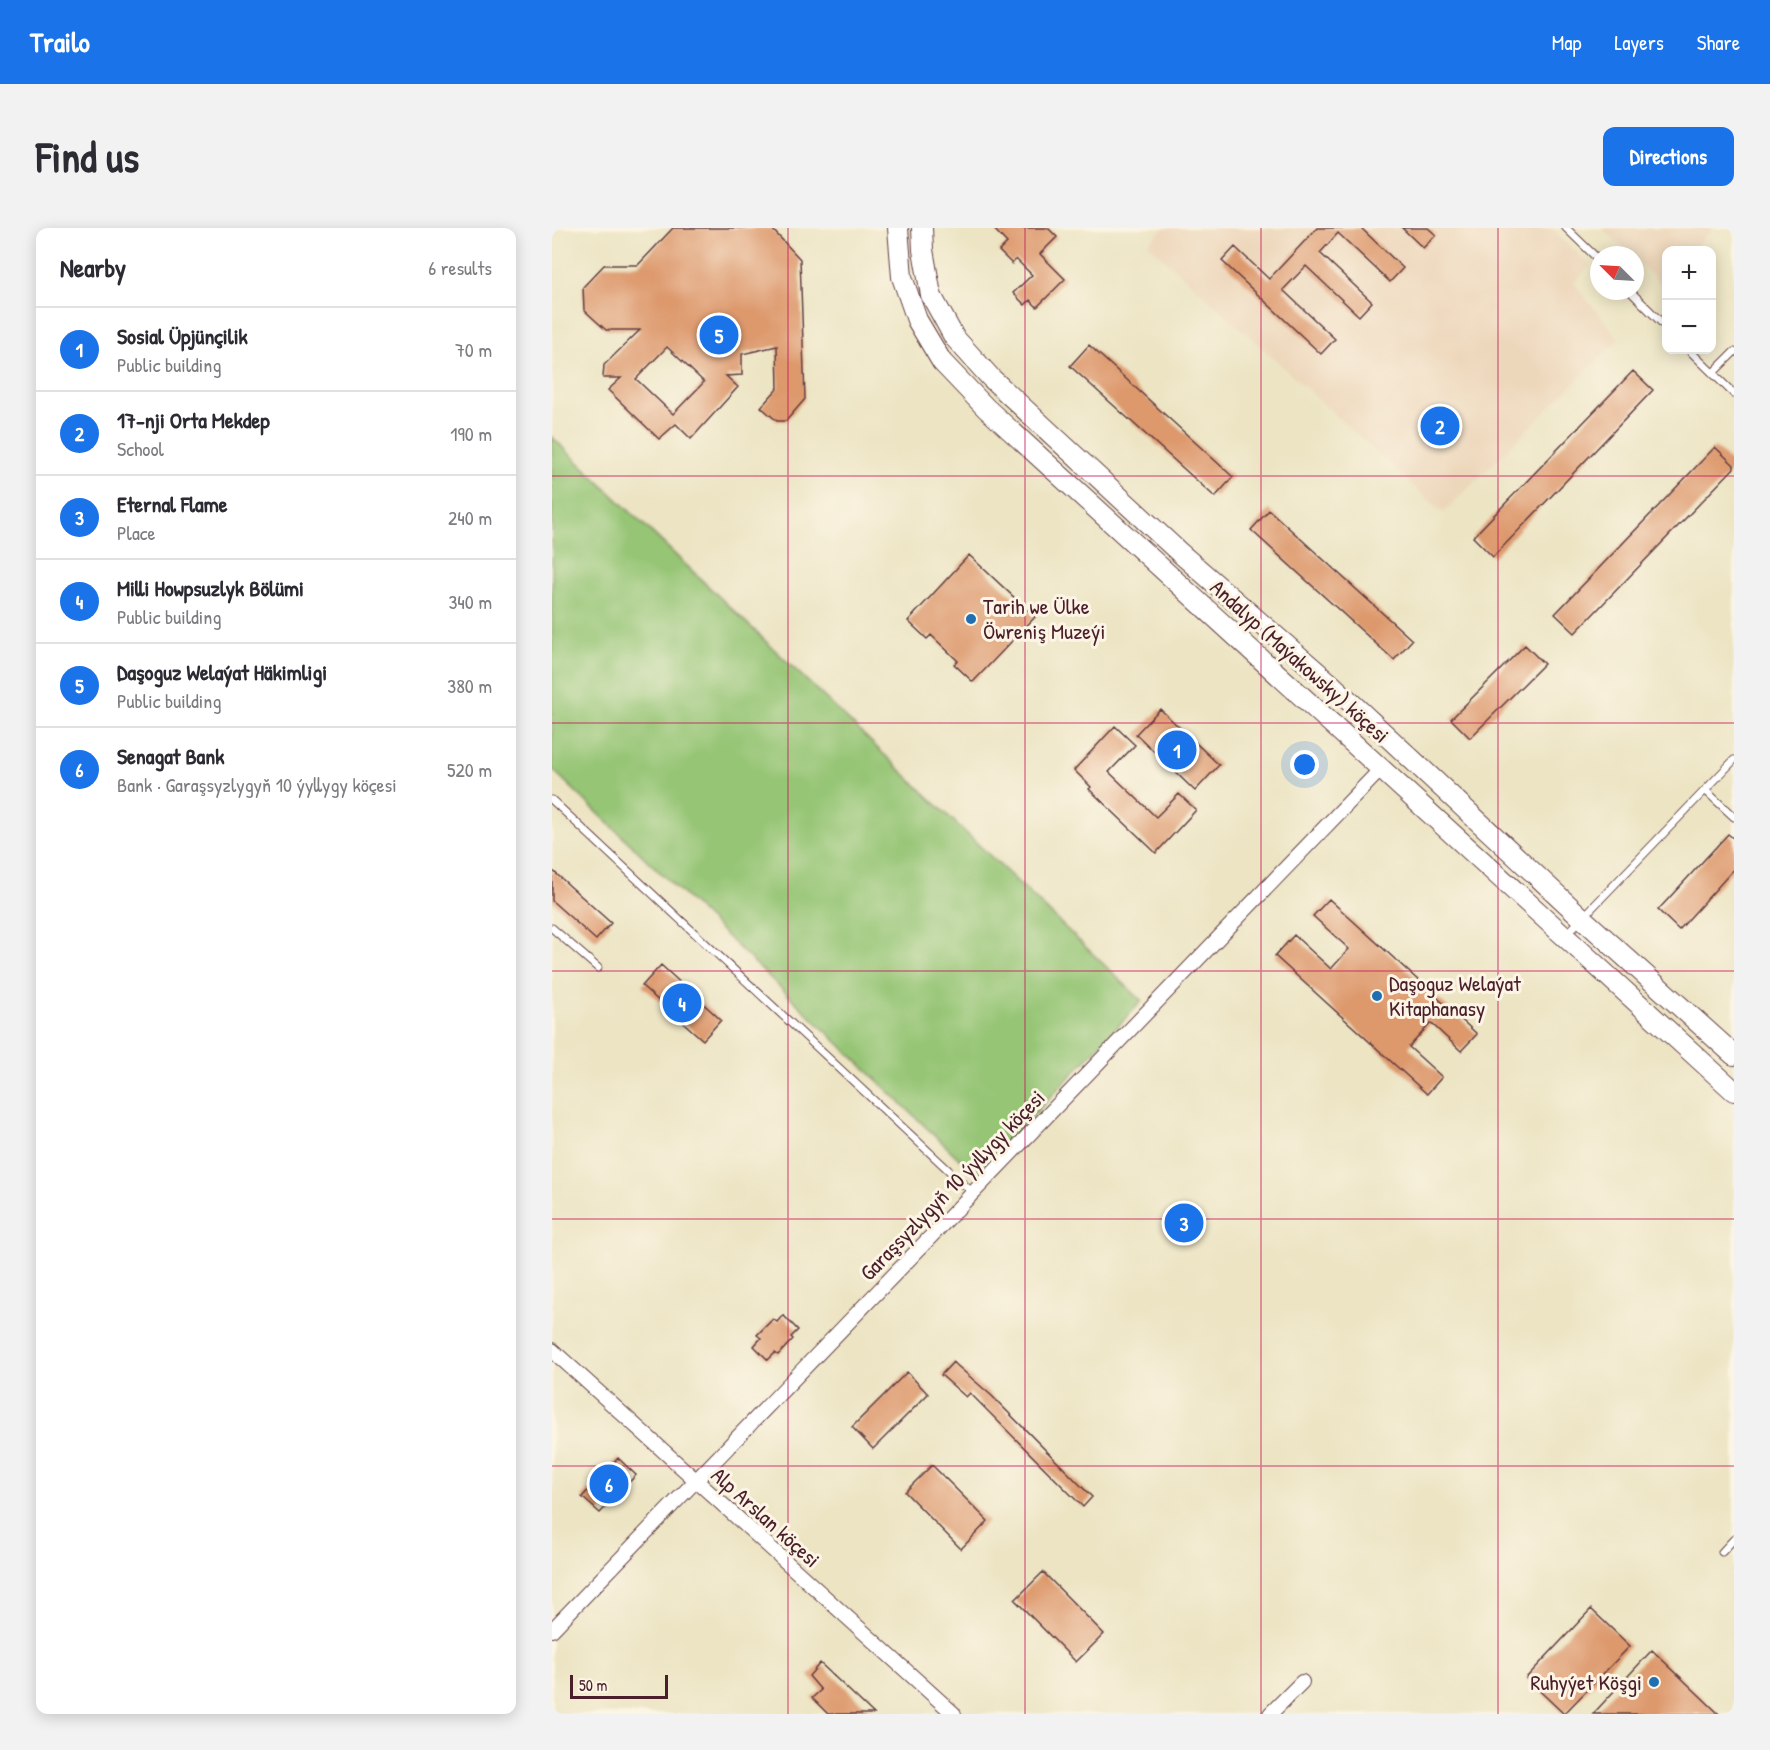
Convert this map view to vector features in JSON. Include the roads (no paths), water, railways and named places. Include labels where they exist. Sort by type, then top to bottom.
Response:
[{"type":"main road","name":"Andalyp (Maýakowsky) köçesi","points":[[898,228],[902,278],[918,320],[942,362],[986,408],[1734,1090]]},
{"type":"main road","name":"Andalyp (Maýakowsky) köçesi","points":[[922,228],[922,250],[931,295],[954,337],[991,378],[1180,553],[1332,685],[1582,918],[1734,1054]]},
{"type":"street","name":"Garaşsyzlygyň 10 ýyllygy köçesi","points":[[552,1630],[1382,768]]},
{"type":"street","name":"Alp Arslan köçesi","points":[[552,1350],[954,1714]]},
{"type":"street","points":[[1270,1714],[1302,1682]]},
{"type":"lane","points":[[1566,228],[1590,251]]},
{"type":"lane","points":[[1639,300],[1662,323]]},
{"type":"lane","points":[[1713,373],[1734,352]]},
{"type":"lane","points":[[1693,354],[1734,394]]},
{"type":"lane","points":[[1565,936],[1734,760]]},
{"type":"lane","points":[[1705,790],[1734,817]]},
{"type":"lane","points":[[552,800],[973,1193]]},
{"type":"lane","points":[[552,928],[598,968]]},
{"type":"lane","points":[[1722,1552],[1734,1539]]},
{"type":"place","name":"Daşoguz Welaýat Häkimligi","points":[[719,335]]},
{"type":"place","name":"17-nji Orta Mekdep","points":[[1440,426]]},
{"type":"place","name":"Tarih we Ülke Öwreniş Muzeýi","points":[[971,619]]},
{"type":"place","name":"Sosial Üpjünçilik","points":[[1177,750]]},
{"type":"place","name":"Daşoguz Welaýat Kitaphanasy","points":[[1377,996]]},
{"type":"place","name":"Milli Howpsuzlyk Bölümi","points":[[682,1003]]},
{"type":"place","name":"Eternal Flame","points":[[1184,1223]]},
{"type":"place","name":"Senagat Bank","points":[[609,1484]]},
{"type":"place","name":"Ruhyýet Köşgi","points":[[1654,1682]]}]
